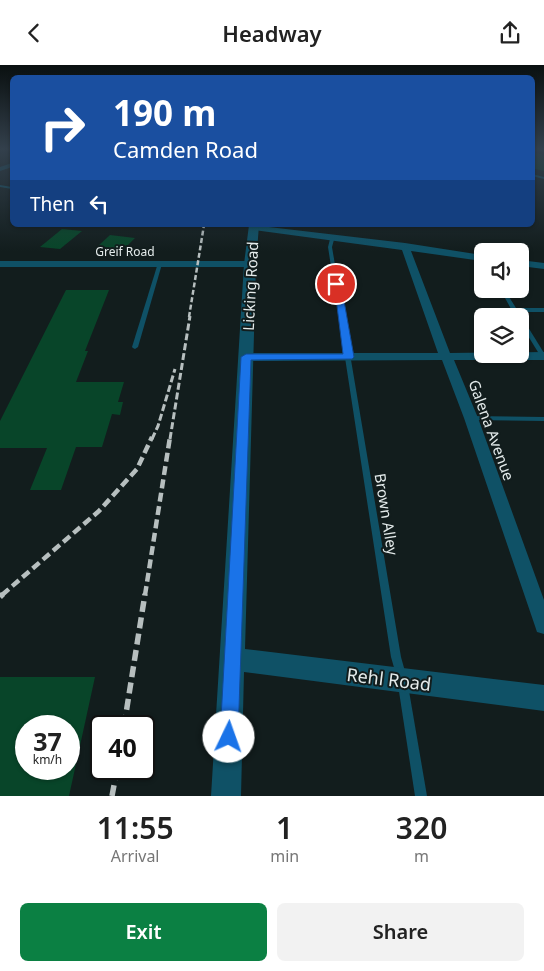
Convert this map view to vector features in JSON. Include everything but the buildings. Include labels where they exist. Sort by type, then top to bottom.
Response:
[{"type":"street","name":"Licking Road","points":[[226,796],[250,264],[254,227]]},
{"type":"street","points":[[262,227],[474,256]]},
{"type":"street","name":"Galena Avenue","points":[[405,246],[471,418],[544,626]]},
{"type":"street","name":"Greif Road","points":[[0,264],[250,264]]},
{"type":"street","points":[[529,264],[544,266]]},
{"type":"street","points":[[246,357],[544,357]]},
{"type":"street","name":"Rehl Road","points":[[233,659],[544,698]]},
{"type":"lane","name":"Brown Alley","points":[[333,236],[330,247],[396,657],[422,796]]},
{"type":"lane","points":[[135,347],[160,264]]},
{"type":"lane","points":[[529,310],[544,310]]},
{"type":"lane","points":[[529,334],[544,357]]},
{"type":"lane","points":[[471,418],[544,419]]},
{"type":"railway","points":[[189,317],[204,227]]},
{"type":"railway","points":[[170,439],[190,316]]},
{"type":"railway","points":[[152,439],[158,426],[175,369]]},
{"type":"railway","points":[[2,595],[99,511],[137,469],[152,437]]},
{"type":"railway","points":[[145,595],[170,437]]},
{"type":"railway","points":[[126,715],[145,594]]},
{"type":"railway","points":[[112,796],[115,780]]},
{"type":"route","points":[[229,737],[246,357],[349,357],[336,284]]}]
